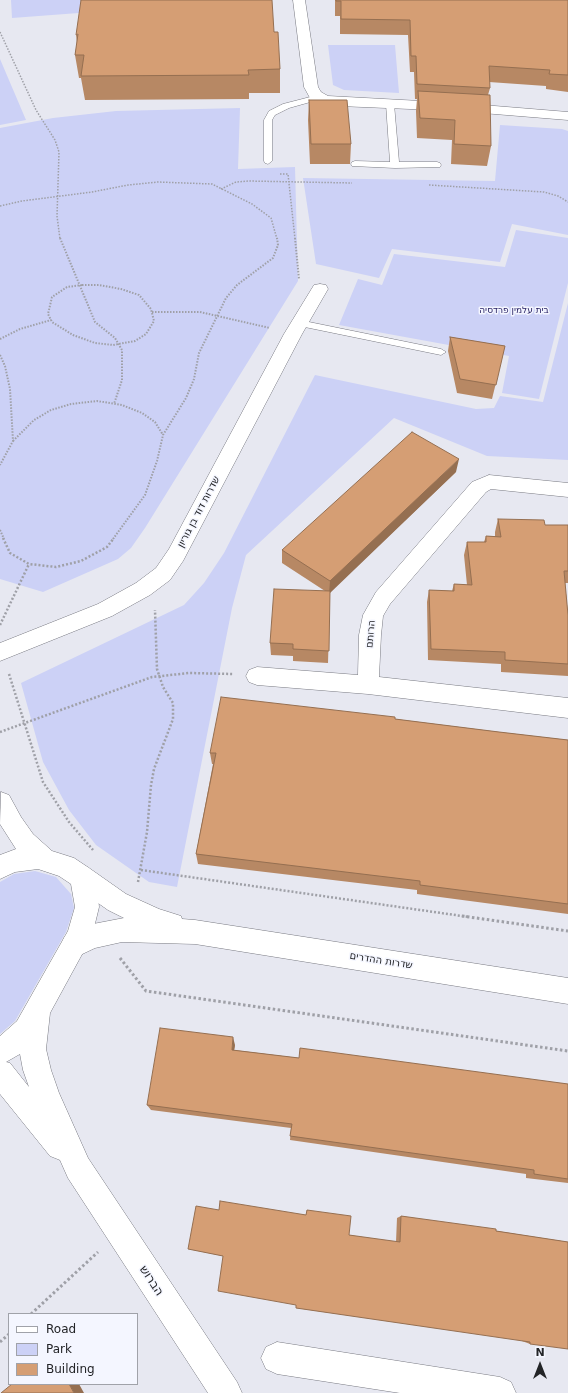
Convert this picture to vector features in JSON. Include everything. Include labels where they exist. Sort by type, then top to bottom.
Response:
[{"type":"street","points":[[299,0],[311,87],[315,95],[318,97],[325,100],[339,102],[458,107],[568,116]]},
{"type":"street","name":"שדרות דוד בן גוריון","points":[[1,652],[105,610],[143,589],[163,574],[176,555],[296,328],[320,289]]},
{"type":"street","name":"הרותם","points":[[368,685],[370,635],[373,615],[382,598],[479,487],[489,482],[568,490]]},
{"type":"street","points":[[257,676],[368,685],[568,708]]},
{"type":"street","points":[[0,809],[25,842],[44,860]]},
{"type":"street","points":[[0,867],[12,861],[38,858],[44,860]]},
{"type":"street","name":"שדרות ההדרים","points":[[44,860],[65,866],[117,902],[156,920],[195,932]]},
{"type":"street","points":[[0,1051],[8,1047],[26,1030],[80,936],[87,907],[85,888],[80,876]]},
{"type":"street","name":"שדרות ההדרים","points":[[74,945],[93,936],[122,930],[195,932],[568,991]]},
{"type":"street","name":"הברוש","points":[[37,1012],[33,1049],[37,1070],[46,1097],[78,1168]]},
{"type":"street","name":"הברוש","points":[[0,1073],[78,1168],[226,1393]]},
{"type":"street","points":[[277,1358],[500,1393]]},
{"type":"lane","points":[[268,161],[268,120],[272,113],[286,106],[318,97]]},
{"type":"lane","points":[[390,104],[395,165]]},
{"type":"lane","points":[[355,164],[437,165]]},
{"type":"lane","points":[[296,328],[441,352]]},
{"type":"path","points":[[0,32],[36,110],[55,140],[59,152],[58,230],[61,243],[95,322],[102,330],[115,338],[122,350],[122,380],[114,404]]},
{"type":"path","points":[[268,161],[268,174],[288,174],[299,284],[320,289]]},
{"type":"path","points":[[0,206],[22,201],[92,192],[128,185],[158,182],[212,184],[252,204],[271,218],[276,231],[278,245],[273,258],[237,285],[226,298],[200,353],[194,379],[186,398],[163,435],[157,461],[145,495],[107,547],[81,561],[56,568],[29,564],[10,553],[0,530]]},
{"type":"path","points":[[80,285],[98,285],[120,289],[139,295],[152,312],[154,321],[146,334],[135,341],[113,345],[95,343],[73,335],[52,322],[48,314],[48,305],[52,297],[61,290],[80,285]]},
{"type":"path","points":[[152,312],[200,312],[296,328]]},
{"type":"path","points":[[0,339],[20,329],[51,320]]},
{"type":"path","points":[[0,355],[5,366],[10,389],[13,441]]},
{"type":"path","points":[[0,465],[13,441],[34,420],[52,410],[72,404],[97,401],[122,405],[142,413],[155,422],[163,435]]},
{"type":"path","points":[[0,626],[29,564]]},
{"type":"path","points":[[117,902],[136,888],[141,870],[147,832],[151,785],[154,769],[173,719],[173,703],[163,687],[157,669],[155,607],[143,589]]},
{"type":"path","points":[[1,652],[43,782],[69,822],[96,854]]},
{"type":"path","points":[[0,732],[114,690],[160,676],[188,673],[217,673],[257,676]]},
{"type":"path","points":[[141,870],[568,931]]},
{"type":"path","points":[[100,935],[146,991],[568,1051]]},
{"type":"path","points":[[32,1313],[120,1233]]},
{"type":"path","points":[[0,1342],[8,1335]]},
{"type":"green space","points":[[11,0],[91,0],[92,12],[12,18]]},
{"type":"green space","points":[[328,45],[395,45],[399,93],[344,90],[333,85]]},
{"type":"green space","points":[[0,59],[26,120],[0,125]]},
{"type":"green space","points":[[240,108],[238,169],[295,167],[298,281],[145,528],[131,548],[118,559],[43,592],[0,579],[0,128],[53,118],[116,111]]},
{"type":"green space","points":[[500,125],[562,129],[568,131],[568,235],[512,224],[500,262],[392,249],[379,278],[316,264],[303,178],[495,181]]},
{"type":"green space","name":"בית עלמין פרדסיה","points":[[516,230],[568,238],[568,283],[539,399],[502,393],[509,356],[339,325],[358,279],[382,285],[394,254],[505,267]]},
{"type":"green space","points":[[568,303],[568,460],[487,456],[394,418],[246,555],[232,608],[177,887],[149,882],[96,845],[69,810],[43,762],[21,683],[184,605],[204,583],[224,553],[315,375],[476,409],[494,408],[500,396],[543,402]]},
{"type":"green space","points":[[35,871],[56,877],[71,894],[74,908],[66,932],[15,1021],[0,1034],[0,882],[14,874]]},
{"type":"building","points":[[81,0],[272,0],[274,32],[278,32],[280,69],[248,70],[249,75],[81,76],[84,55],[75,55]]},
{"type":"building","points":[[336,0],[568,0],[568,75],[549,74],[550,70],[489,66],[490,88],[417,84],[416,56],[411,56],[410,20],[341,19],[341,1]]},
{"type":"building","points":[[418,91],[490,95],[491,146],[454,144],[455,120],[420,118]]},
{"type":"building","points":[[309,100],[347,100],[351,144],[311,144]]},
{"type":"building","points":[[450,337],[505,346],[496,385],[460,379]]},
{"type":"building","points":[[412,432],[459,459],[330,581],[282,550]]},
{"type":"building","points":[[498,519],[544,520],[545,525],[568,525],[568,571],[564,571],[568,615],[568,664],[505,660],[505,652],[431,649],[429,590],[454,591],[454,584],[472,585],[467,542],[486,542],[486,536],[501,537]]},
{"type":"building","points":[[274,589],[330,591],[329,651],[293,649],[293,644],[270,643]]},
{"type":"building","points":[[221,697],[395,717],[395,719],[568,740],[568,904],[420,885],[420,881],[196,854],[216,753],[210,753]]},
{"type":"building","points":[[160,1028],[233,1037],[232,1050],[299,1058],[300,1048],[568,1084],[568,1179],[534,1174],[534,1170],[290,1136],[292,1124],[147,1105]]},
{"type":"building","points":[[220,1201],[306,1215],[307,1210],[351,1216],[349,1235],[400,1242],[401,1216],[496,1229],[496,1231],[568,1242],[568,1349],[530,1344],[530,1342],[296,1308],[296,1305],[218,1291],[223,1256],[188,1249],[196,1206],[219,1210]]},
{"type":"building","points":[[11,1385],[70,1385],[74,1393],[1,1393]]}]
